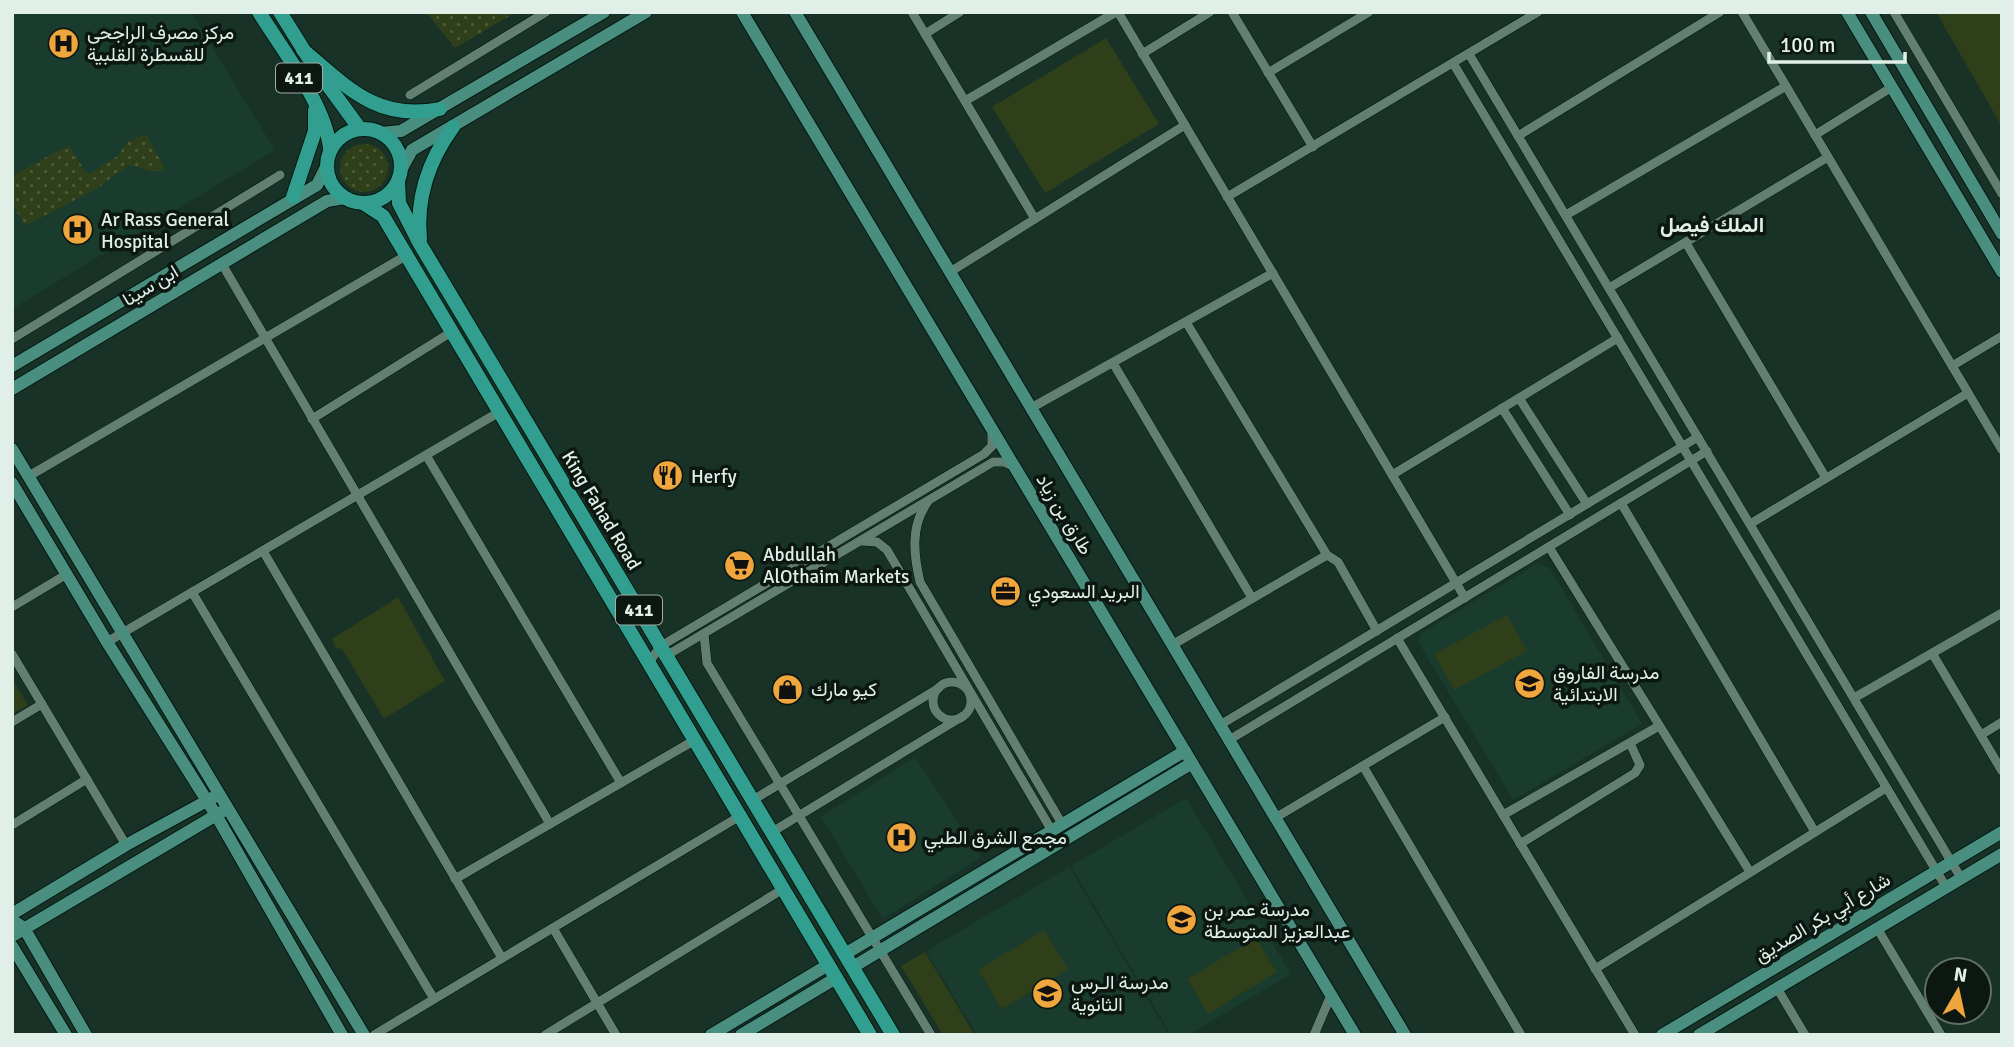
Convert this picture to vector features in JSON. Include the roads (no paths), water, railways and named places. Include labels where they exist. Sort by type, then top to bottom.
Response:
[{"type":"main road","points":[[245,12],[259,20],[271,33]]},
{"type":"main road","name":"411","points":[[259,12],[328,131],[330,148],[326,167]]},
{"type":"main road","name":"411","points":[[280,12],[303,50],[360,129]]},
{"type":"main road","points":[[303,50],[346,89],[378,107],[422,113],[440,109]]},
{"type":"main road","points":[[293,197],[315,131],[317,117],[313,102]]},
{"type":"main road","points":[[420,244],[418,224],[425,180],[435,151],[453,127]]},
{"type":"main road","points":[[330,148],[348,132],[360,129],[381,133]]},
{"type":"main road","name":"411","points":[[381,133],[397,148],[399,176]]},
{"type":"main road","points":[[326,167],[335,190],[345,198]]},
{"type":"main road","points":[[363,203],[384,197],[399,176]]},
{"type":"main road","name":"King Fahad Road","points":[[399,176],[399,203],[420,244],[893,1035]]},
{"type":"main road","name":"411","points":[[345,198],[363,203]]},
{"type":"main road","name":"King Fahad Road","points":[[363,203],[383,216],[407,255],[870,1035]]},
{"type":"street","points":[[410,95],[546,12]]},
{"type":"street","points":[[381,133],[401,131],[604,12]]},
{"type":"street","points":[[399,176],[412,150],[646,12]]},
{"type":"street","name":"طارق بن زياد","points":[[742,12],[1355,1035]]},
{"type":"street","name":"طارق بن زياد","points":[[794,12],[1405,1035]]},
{"type":"street","points":[[912,12],[1035,219]]},
{"type":"street","points":[[925,34],[960,12]]},
{"type":"street","points":[[965,101],[1117,12],[1465,597]]},
{"type":"street","points":[[1142,54],[1210,12]]},
{"type":"street","points":[[1232,12],[1313,147]]},
{"type":"street","points":[[1268,73],[1369,12]]},
{"type":"street","points":[[1227,197],[1538,12]]},
{"type":"street","points":[[1518,135],[1720,12]]},
{"type":"street","points":[[1742,12],[2002,450]]},
{"type":"street","points":[[1847,12],[2002,272]]},
{"type":"street","points":[[1871,12],[2002,234]]},
{"type":"street","points":[[1894,12],[2002,194]]},
{"type":"street","points":[[1469,54],[1961,878]]},
{"type":"street","points":[[1453,63],[1946,887]]},
{"type":"street","points":[[1566,215],[1786,86]]},
{"type":"street","points":[[1815,135],[1892,87]]},
{"type":"street","points":[[950,272],[1185,125]]},
{"type":"street","points":[[1609,288],[1828,157]]},
{"type":"street","name":"ابن سينا","points":[[12,366],[317,185],[326,167]]},
{"type":"street","points":[[12,339],[280,175]]},
{"type":"street","name":"ابن سينا","points":[[12,389],[327,201],[345,198]]},
{"type":"street","points":[[1686,243],[1826,478]]},
{"type":"street","points":[[29,476],[266,340],[407,255]]},
{"type":"street","points":[[222,264],[550,824]]},
{"type":"street","points":[[1031,408],[1273,273]]},
{"type":"street","points":[[1186,321],[1327,555],[1338,562],[1377,631]]},
{"type":"street","points":[[312,419],[453,331]]},
{"type":"street","points":[[1952,366],[2002,336]]},
{"type":"street","points":[[1392,475],[1618,338]]},
{"type":"street","points":[[1113,363],[1252,598]]},
{"type":"street","points":[[1750,524],[1968,393]]},
{"type":"street","points":[[1519,398],[1587,505]]},
{"type":"street","points":[[1502,408],[1570,515]]},
{"type":"street","points":[[107,642],[501,411]]},
{"type":"street","points":[[649,662],[984,454],[992,446],[991,427]]},
{"type":"street","points":[[1220,725],[1698,437]]},
{"type":"street","points":[[12,449],[364,1035]]},
{"type":"street","points":[[1229,740],[1707,452]]},
{"type":"street","points":[[426,455],[621,783]]},
{"type":"street","points":[[664,651],[705,634],[993,462],[1004,462],[1015,467]]},
{"type":"street","points":[[12,483],[107,642],[208,800],[342,1035]]},
{"type":"street","points":[[929,500],[918,520],[916,534],[915,551],[920,582],[989,699],[1057,827]]},
{"type":"street","points":[[1621,503],[1815,832]]},
{"type":"street","points":[[860,541],[877,542],[887,550],[967,691],[1057,827]]},
{"type":"street","points":[[1549,547],[1750,872]]},
{"type":"street","points":[[263,551],[502,958]]},
{"type":"street","points":[[1172,645],[1327,555]]},
{"type":"street","points":[[12,607],[67,574]]},
{"type":"street","points":[[192,592],[434,999]]},
{"type":"street","points":[[1854,698],[2002,613]]},
{"type":"street","points":[[705,634],[707,663],[932,1035]]},
{"type":"street","points":[[1397,638],[1635,1035]]},
{"type":"street","points":[[1933,653],[2002,771]]},
{"type":"street","points":[[12,654],[126,845]]},
{"type":"street","points":[[772,832],[963,716],[972,671]]},
{"type":"street","points":[[753,800],[949,682],[989,699]]},
{"type":"street","points":[[939,688],[933,705],[939,715],[951,720],[963,716]]},
{"type":"street","points":[[12,722],[42,704]]},
{"type":"street","points":[[1275,818],[1445,717]]},
{"type":"street","points":[[1981,735],[2002,722]]},
{"type":"street","points":[[1503,815],[1659,726]]},
{"type":"street","points":[[456,879],[695,740]]},
{"type":"street","points":[[1521,844],[1635,773],[1640,765],[1630,743]]},
{"type":"street","points":[[849,961],[872,938],[1185,751]]},
{"type":"street","points":[[849,961],[881,950],[1192,763]]},
{"type":"street","points":[[1363,766],[1521,1035]]},
{"type":"street","points":[[12,825],[87,779]]},
{"type":"street","points":[[1595,968],[1886,788]]},
{"type":"street","points":[[12,914],[126,845],[220,793]]},
{"type":"street","points":[[12,936],[229,808]]},
{"type":"street","points":[[374,1035],[740,816]]},
{"type":"street","name":"شارع أبي بكر الصديق","points":[[1662,1035],[2002,832]]},
{"type":"street","name":"شارع أبي بكر الصديق","points":[[1699,1035],[2002,854]]},
{"type":"street","points":[[545,1035],[783,889]]},
{"type":"street","points":[[12,920],[23,928],[86,1035]]},
{"type":"street","points":[[553,928],[616,1035]]},
{"type":"street","points":[[1877,928],[1941,1035]]},
{"type":"street","points":[[12,946],[66,1035]]},
{"type":"street","points":[[710,1035],[828,965]]},
{"type":"street","points":[[741,1035],[836,978]]},
{"type":"street","points":[[1777,988],[1805,1035]]},
{"type":"street","points":[[1314,1035],[1332,995]]},
{"type":"place","name":"مركز مصرف الراجحي للقسطرة القلبية","points":[[64,43]]},
{"type":"place","name":"Ar Rass General Hospital","points":[[78,230]]},
{"type":"place","name":"Herfy","points":[[668,476]]},
{"type":"place","name":"Abdullah AlOthaim Markets","points":[[740,565]]},
{"type":"place","name":"البريد السعودي","points":[[1005,591]]},
{"type":"place","name":"مدرسة الفاروق الابتدائية","points":[[1530,683]]},
{"type":"place","name":"كيو مارك","points":[[788,689]]},
{"type":"place","name":"مجمع الشرق الطبي","points":[[901,837]]},
{"type":"place","name":"مدرسة عمر بن عبدالعزيز المتوسطة","points":[[1181,920]]},
{"type":"place","name":"مدرسة الـرس الثانوية","points":[[1048,993]]},
{"type":"district","name":"الملك فيصل","points":[[1712,225]]}]
